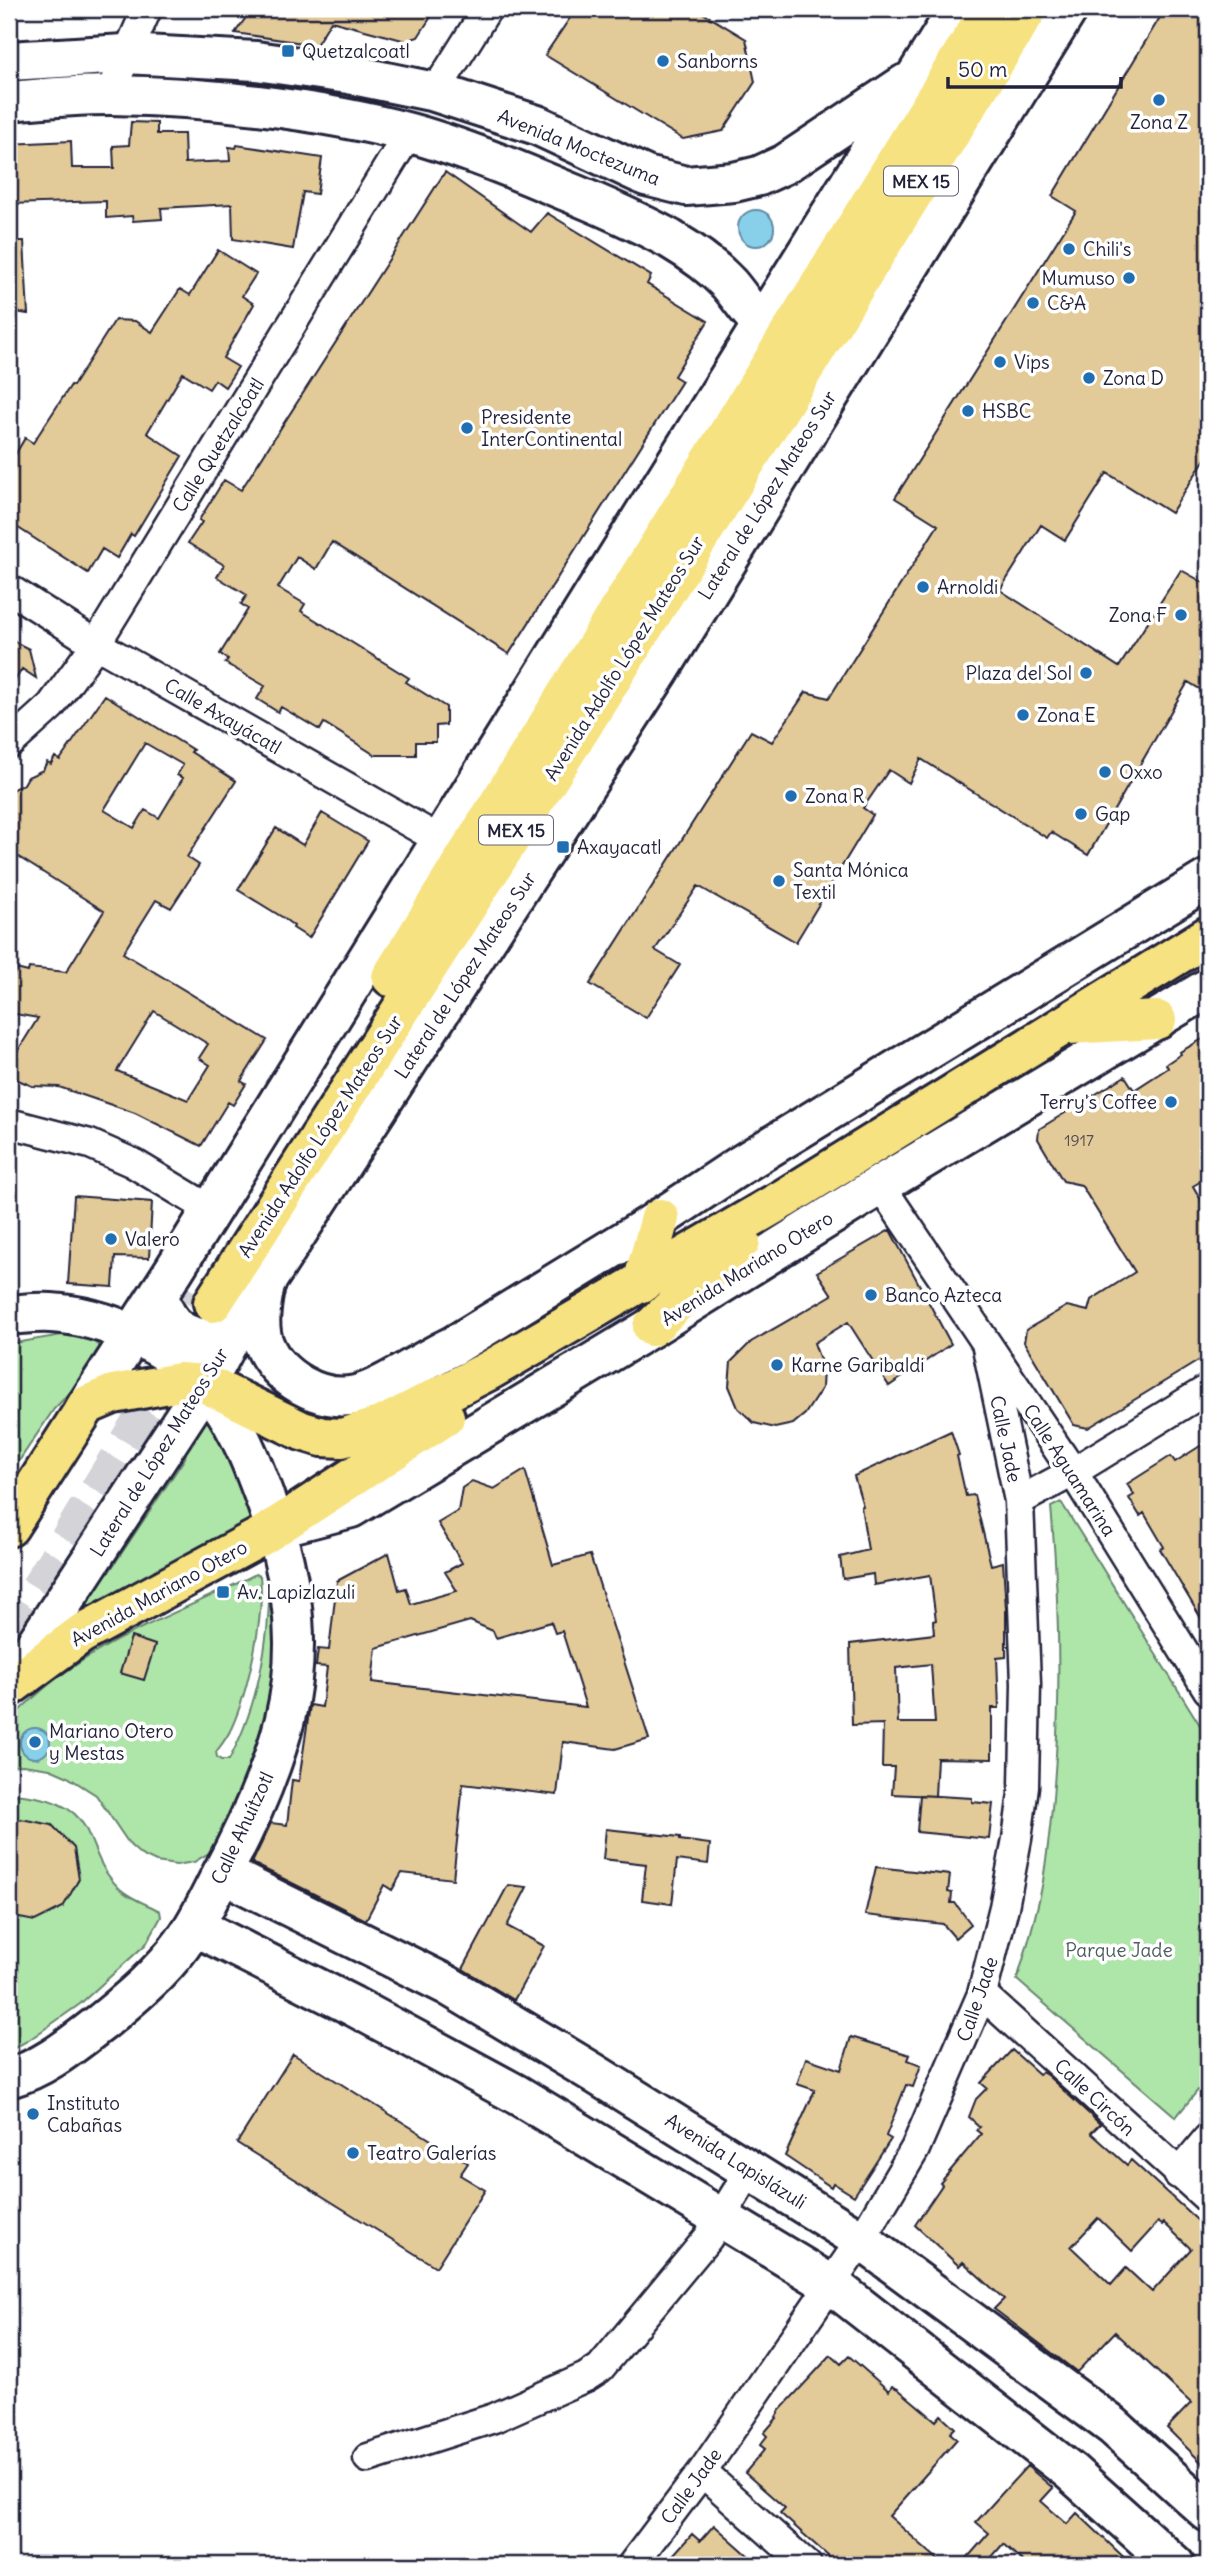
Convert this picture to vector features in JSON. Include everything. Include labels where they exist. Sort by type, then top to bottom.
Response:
[{"type":"main road","name":"Lateral de López Mateos Sur","points":[[9,1527],[133,1334],[200,1305],[265,1285],[647,690],[801,347],[916,77],[958,9]]},
{"type":"main road","name":"Avenida Adolfo López Mateos Sur","points":[[200,1305],[581,729],[801,347],[990,9]]},
{"type":"main road","name":"Avenida Adolfo López Mateos Sur","points":[[801,347],[1028,9]]},
{"type":"main road","name":"Lateral de López Mateos Sur","points":[[9,1686],[206,1384],[200,1305],[211,1210],[440,840],[801,347],[1068,9]]},
{"type":"main road","name":"Avenida Moctezuma","points":[[9,61],[125,54],[256,61],[348,74],[435,92],[537,125],[646,176],[686,186],[734,182],[759,176],[785,164],[916,77]]},
{"type":"main road","points":[[9,101],[108,95],[253,105],[341,118],[409,133],[500,163],[669,239],[704,261],[801,347]]},
{"type":"main road","points":[[265,1285],[261,1320],[265,1346],[278,1365],[291,1378],[316,1392],[347,1396],[364,1392],[453,1346],[739,1166],[1208,879]]},
{"type":"main road","name":"Avenida Mariano Otero","points":[[87,1405],[113,1394],[180,1382],[206,1384],[302,1431],[322,1437],[342,1438],[385,1424],[490,1370],[642,1283],[785,1198],[1208,936]]},
{"type":"main road","name":"Avenida Mariano Otero","points":[[276,1527],[351,1508],[1208,988]]},
{"type":"main road","points":[[1063,1026],[1157,1020]]},
{"type":"main road","points":[[652,1327],[785,1198]]},
{"type":"main road","points":[[642,1283],[660,1218]]},
{"type":"main road","name":"Calle Ahuítzotl","points":[[9,1315],[50,1312],[83,1317],[133,1334],[169,1354],[206,1384],[237,1433],[276,1527],[291,1589],[291,1678],[285,1717],[271,1768],[243,1836],[238,1881],[210,1934],[181,1946],[133,1997],[60,2055],[9,2078]]},
{"type":"main road","points":[[385,1424],[429,1377],[453,1346]]},
{"type":"main road","name":"Avenida Mariano Otero","points":[[9,1686],[81,1634],[276,1527],[447,1415],[490,1370]]},
{"type":"main road","name":"Avenida Lapislázuli","points":[[238,1881],[447,1985],[861,2240],[1113,2426],[1208,2512]]},
{"type":"main road","points":[[210,1934],[353,2006],[516,2094],[832,2285],[1070,2471],[1175,2565]]},
{"type":"street","points":[[108,95],[147,9]]},
{"type":"street","points":[[435,92],[487,9]]},
{"type":"street","name":"Calle Quetzalcóatl","points":[[9,744],[51,706],[96,643],[409,133]]},
{"type":"street","name":"Calle Axayácatl","points":[[9,589],[96,643],[440,840]]},
{"type":"street","points":[[9,1123],[90,1144],[133,1163],[211,1210]]},
{"type":"street","name":"Calle Aguamarina","points":[[880,1185],[1073,1472],[1208,1690]]},
{"type":"street","name":"Calle Jade","points":[[632,2565],[702,2472],[861,2240],[915,2149],[982,1994],[1004,1907],[1017,1839],[1024,1786],[1026,1684],[1019,1501],[986,1343]]},
{"type":"street","points":[[1019,1501],[1073,1472],[1208,1389]]},
{"type":"street","name":"Calle Circón","points":[[982,1994],[1208,2199]]},
{"type":"street","points":[[1178,2174],[1208,2138]]},
{"type":"street","points":[[368,2458],[494,2418],[586,2377],[600,2368],[708,2238],[750,2170]]},
{"type":"street","points":[[702,2472],[807,2565]]},
{"type":"green space","points":[[73,1333],[94,1342],[109,1353],[54,1409],[9,1476],[9,1344]]},
{"type":"green space","points":[[212,1415],[255,1523],[85,1619],[70,1604],[80,1591],[109,1572],[185,1458],[191,1418]]},
{"type":"green space","name":"Parque Jade","points":[[1061,1502],[1208,1738],[1208,2078],[1176,2117],[1017,1980],[1043,1881],[1054,1788],[1058,1647],[1051,1507]]},
{"type":"green space","points":[[256,1574],[260,1576],[261,1593],[254,1654],[237,1713],[216,1752],[217,1757],[229,1760],[255,1694],[268,1623],[269,1576],[276,1601],[273,1704],[235,1820],[212,1851],[194,1862],[176,1865],[156,1862],[141,1855],[130,1845],[96,1795],[50,1769],[9,1766],[8,1733],[12,1720],[57,1678],[83,1660],[139,1629]]},
{"type":"green space","points":[[9,1794],[41,1798],[71,1811],[85,1827],[102,1865],[112,1880],[127,1894],[160,1911],[161,1917],[146,1944],[80,2004],[9,2051]]},
{"type":"water","points":[[756,210],[769,215],[774,228],[769,241],[756,246],[743,241],[738,228],[743,215]]},
{"type":"water","points":[[35,1728],[41,1729],[49,1737],[49,1749],[41,1757],[35,1758],[29,1757],[21,1749],[20,1743],[21,1737],[29,1729]]},
{"type":"building","points":[[252,9],[436,9],[418,37],[406,41],[331,21],[316,45],[235,33]]},
{"type":"building","points":[[576,9],[696,9],[746,39],[755,82],[723,131],[683,139],[545,55]]},
{"type":"building","points":[[1165,9],[1208,9],[1208,454],[1171,513],[1107,473],[1065,540],[1041,525],[1000,590],[1119,667],[1181,570],[1208,585],[1208,694],[1188,682],[1088,855],[1051,832],[1047,838],[921,759],[909,783],[889,770],[863,808],[873,815],[796,942],[698,886],[655,950],[680,965],[646,1018],[590,984],[751,731],[772,742],[806,692],[829,698],[938,525],[895,498],[1076,211],[1052,196]]},
{"type":"building","points":[[131,122],[157,123],[157,134],[184,134],[185,163],[230,161],[229,147],[236,148],[237,145],[322,158],[317,194],[303,192],[293,249],[233,239],[232,204],[161,208],[162,219],[133,221],[132,216],[106,218],[106,201],[9,204],[9,144],[71,141],[72,168],[114,168],[113,146],[129,145]]},
{"type":"building","name":"Presidente InterContinental","points":[[445,172],[531,232],[547,213],[651,276],[647,284],[708,321],[674,376],[682,381],[509,654],[332,542],[316,569],[297,557],[278,588],[305,604],[301,611],[409,678],[406,682],[446,707],[446,725],[436,726],[436,742],[416,742],[416,755],[375,755],[324,723],[320,730],[281,707],[278,712],[257,699],[265,686],[225,663],[228,659],[220,654],[248,609],[241,604],[247,595],[217,577],[224,565],[188,543],[224,480],[241,490]]},
{"type":"building","points":[[9,241],[24,241],[28,314],[9,311]]},
{"type":"building","points":[[218,250],[256,274],[242,296],[254,304],[223,358],[238,367],[225,387],[215,380],[209,389],[183,373],[147,433],[182,456],[134,536],[131,534],[117,558],[102,549],[88,573],[9,522],[9,465],[25,438],[33,443],[115,320],[135,321],[152,332],[180,289],[190,295]]},
{"type":"building","points":[[9,639],[29,649],[36,678],[22,669],[9,690]]},
{"type":"building","points":[[105,695],[193,750],[191,752],[236,781],[187,857],[199,865],[171,908],[156,900],[123,953],[267,1040],[241,1081],[246,1084],[233,1105],[228,1102],[201,1146],[135,1113],[59,1087],[32,1086],[9,1076],[9,1065],[38,1018],[9,1013],[9,978],[13,979],[16,969],[28,972],[29,968],[66,972],[104,911],[9,851],[9,797],[13,789],[24,784],[28,777],[43,770],[47,762],[51,764],[55,757],[60,760]],"holes":[[[145,743],[183,765],[177,775],[183,778],[159,818],[145,810],[134,828],[104,810]],[[154,1011],[208,1044],[199,1058],[210,1065],[188,1100],[117,1071]]]},
{"type":"building","points":[[322,813],[368,841],[309,938],[282,917],[238,890],[276,828],[303,845]]},
{"type":"building","points":[[1208,1036],[1208,1177],[1193,1186],[1208,1212],[1208,1355],[1088,1428],[1074,1425],[1024,1342],[1026,1330],[1067,1306],[1088,1311],[1091,1300],[1135,1272],[1081,1185],[1063,1181],[1038,1139],[1039,1129],[1125,1076],[1134,1090],[1168,1068],[1166,1064],[1181,1054],[1180,1052]]},
{"type":"building","name":"Valero","points":[[74,1196],[152,1202],[149,1258],[115,1257],[113,1287],[68,1284]]},
{"type":"building","points":[[890,1230],[951,1344],[889,1386],[848,1322],[814,1343],[823,1368],[822,1388],[805,1414],[793,1424],[775,1428],[754,1423],[738,1408],[729,1386],[731,1362],[751,1342],[832,1295],[817,1272]]},
{"type":"building","points":[[951,1431],[959,1455],[957,1456],[966,1496],[974,1495],[991,1565],[1003,1562],[1006,1657],[997,1658],[999,1708],[992,1708],[992,1759],[937,1758],[935,1796],[892,1794],[894,1767],[882,1767],[883,1724],[852,1725],[850,1644],[934,1634],[933,1621],[936,1620],[930,1575],[874,1585],[873,1574],[843,1579],[840,1557],[868,1550],[861,1507],[863,1506],[854,1476]],"holes":[[[931,1664],[935,1723],[898,1723],[896,1668]]]},
{"type":"building","points":[[1208,1441],[1208,1630],[1160,1549],[1164,1547],[1144,1513],[1140,1516],[1129,1498],[1134,1495],[1127,1484],[1171,1456],[1175,1462]]},
{"type":"building","points":[[525,1470],[553,1565],[590,1555],[649,1739],[615,1749],[563,1742],[557,1795],[463,1784],[453,1879],[402,1873],[392,1890],[384,1885],[366,1920],[252,1863],[271,1823],[287,1825],[292,1780],[299,1781],[310,1705],[322,1707],[327,1667],[316,1666],[318,1649],[329,1650],[337,1581],[389,1553],[399,1590],[406,1588],[411,1604],[457,1591],[445,1572],[462,1563],[438,1523],[458,1511],[462,1488],[472,1481],[494,1489]],"holes":[[[470,1621],[493,1631],[496,1638],[551,1622],[555,1633],[562,1631],[586,1707],[372,1682],[376,1648]]]},
{"type":"building","points":[[131,1637],[155,1645],[144,1680],[120,1673]]},
{"type":"building","points":[[920,1795],[972,1798],[972,1802],[993,1804],[989,1839],[917,1832]]},
{"type":"building","points":[[21,1819],[52,1825],[74,1848],[79,1879],[63,1907],[35,1921],[9,1916],[9,1825]]},
{"type":"building","points":[[606,1829],[680,1837],[680,1840],[710,1844],[708,1864],[677,1860],[672,1904],[642,1900],[646,1864],[603,1859]]},
{"type":"building","points":[[876,1867],[950,1875],[948,1892],[952,1893],[951,1903],[955,1903],[971,1924],[955,1938],[943,1924],[865,1915]]},
{"type":"building","points":[[508,1885],[527,1887],[507,1926],[544,1946],[514,2000],[463,1969]]},
{"type":"building","points":[[851,2037],[910,2055],[908,2060],[921,2065],[913,2087],[906,2085],[886,2136],[891,2139],[854,2196],[833,2183],[831,2187],[785,2156],[815,2090],[797,2084],[806,2058],[841,2070]]},
{"type":"building","points":[[1012,2050],[1039,2074],[1042,2072],[1048,2076],[1100,2124],[1091,2133],[1127,2165],[1131,2160],[1208,2230],[1208,2469],[1167,2428],[1191,2403],[1115,2332],[1077,2372],[994,2309],[1004,2299],[963,2262],[959,2266],[915,2225],[942,2185],[940,2183],[981,2134],[976,2130],[980,2127],[969,2117],[976,2099],[987,2088],[981,2083]],"holes":[[[1098,2218],[1132,2251],[1158,2222],[1162,2225],[1164,2223],[1191,2249],[1152,2292],[1126,2268],[1111,2285],[1071,2247]]]},
{"type":"building","name":"Teatro Galerías","points":[[293,2054],[468,2163],[460,2175],[485,2190],[436,2267],[237,2143]]},
{"type":"building","points":[[831,2355],[841,2364],[849,2356],[889,2391],[892,2386],[898,2389],[936,2421],[941,2415],[955,2428],[950,2433],[957,2439],[889,2516],[944,2565],[838,2565],[780,2513],[785,2508],[745,2473],[765,2449],[760,2445],[767,2436],[764,2433],[777,2418],[780,2410]]},
{"type":"building","points":[[1027,2466],[1053,2488],[1041,2501],[1067,2524],[1077,2513],[1132,2565],[1027,2565],[1003,2544],[985,2565],[961,2565],[989,2533],[976,2522]]},
{"type":"building","points":[[714,2525],[759,2565],[664,2565],[692,2534],[700,2541]]},
{"type":"tunnel","points":[[158,1353],[195,1292]]},
{"type":"tunnel","points":[[9,1638],[177,1362]]},
{"type":"place","name":"Quetzalcoatl","points":[[288,51]]},
{"type":"place","name":"Sanborns","points":[[663,61]]},
{"type":"place","name":"Zona Z","points":[[1159,100]]},
{"type":"place","name":"Chili's","points":[[1069,249]]},
{"type":"place","name":"Mumuso","points":[[1129,278]]},
{"type":"place","name":"C&A","points":[[1033,303]]},
{"type":"place","name":"Vips","points":[[1000,362]]},
{"type":"place","name":"Zona D","points":[[1089,378]]},
{"type":"place","name":"HSBC","points":[[968,411]]},
{"type":"place","name":"Presidente InterContinental","points":[[467,428]]},
{"type":"place","name":"Arnoldi","points":[[923,587]]},
{"type":"place","name":"Zona F","points":[[1181,615]]},
{"type":"place","name":"Plaza del Sol","points":[[1086,673]]},
{"type":"place","name":"Zona E","points":[[1023,715]]},
{"type":"place","name":"Oxxo","points":[[1105,772]]},
{"type":"place","name":"Zona R","points":[[791,796]]},
{"type":"place","name":"Gap","points":[[1081,814]]},
{"type":"place","name":"Axayacatl","points":[[563,847]]},
{"type":"place","name":"Santa Mónica Textil","points":[[779,881]]},
{"type":"place","name":"Terry's Coffee","points":[[1171,1102]]},
{"type":"place","name":"Valero","points":[[111,1239]]},
{"type":"place","name":"Banco Azteca","points":[[871,1295]]},
{"type":"place","name":"Karne Garibaldi","points":[[777,1365]]},
{"type":"place","name":"Av. Lapizlazuli","points":[[223,1592]]},
{"type":"place","name":"Mariano Otero y Mestas","points":[[35,1742]]},
{"type":"place","name":"Instituto Cabañas","points":[[33,2114]]},
{"type":"place","name":"Teatro Galerías","points":[[353,2153]]}]
